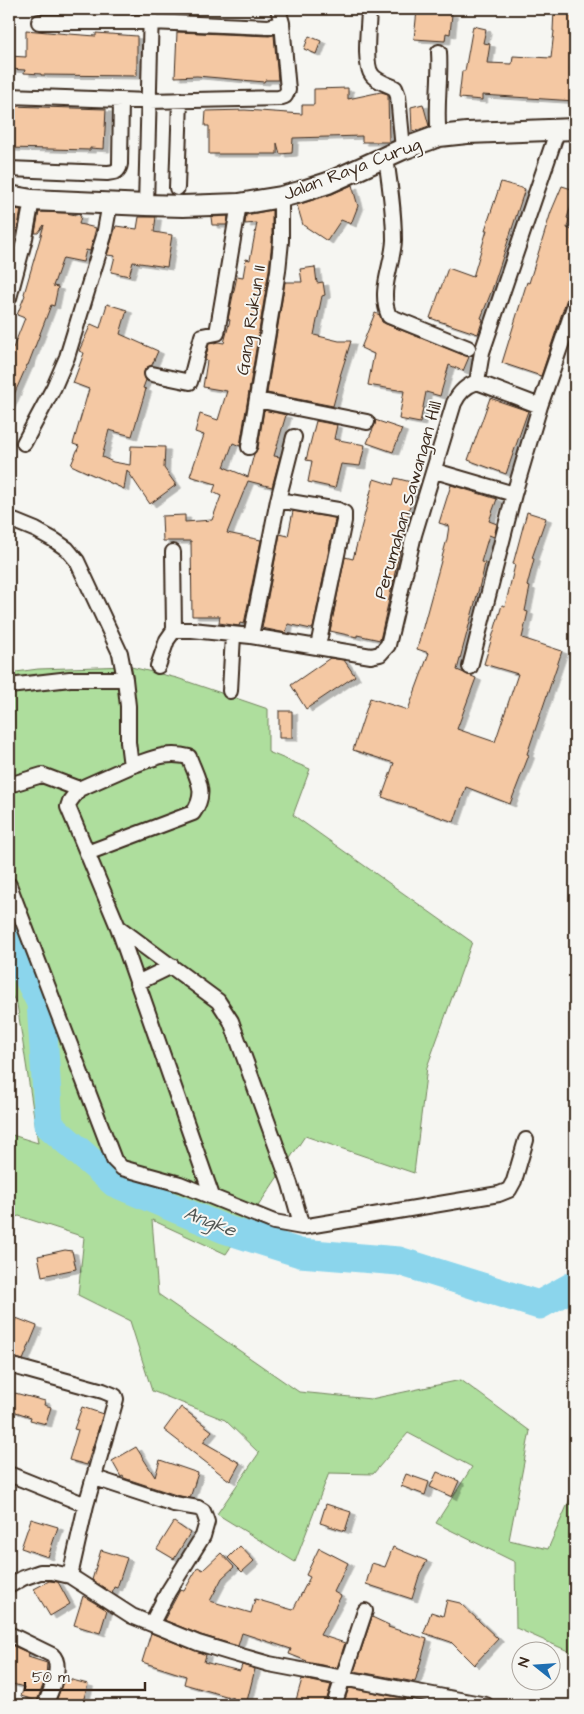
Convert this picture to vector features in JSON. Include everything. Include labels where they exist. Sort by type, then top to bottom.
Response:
[{"type":"main road","name":"Jalan Raya Curug","points":[[9,196],[32,200],[110,204],[183,206],[239,204],[281,197],[328,183],[439,136],[467,132],[566,129]]},
{"type":"street","points":[[9,96],[121,101],[279,98],[285,96],[288,90],[282,23],[278,9]]},
{"type":"street","points":[[369,9],[366,58],[368,68],[372,76],[395,88],[398,96],[393,207],[394,241],[384,295],[385,307],[389,316],[468,348]]},
{"type":"street","points":[[39,22],[74,15],[151,16],[269,27],[282,23]]},
{"type":"street","points":[[146,205],[151,16]]},
{"type":"street","points":[[439,52],[440,71],[437,120],[439,136]]},
{"type":"street","points":[[177,188],[180,100]]},
{"type":"street","points":[[9,169],[117,172],[120,164],[121,101]]},
{"type":"street","points":[[540,406],[477,382],[482,352],[566,129]]},
{"type":"street","name":"Gang Rukun II","points":[[248,447],[278,271],[281,241],[281,197]]},
{"type":"street","points":[[9,298],[25,238],[32,200]]},
{"type":"street","points":[[24,443],[54,387],[67,356],[104,236],[110,204]]},
{"type":"street","points":[[152,374],[190,382],[202,336],[217,334],[239,204]]},
{"type":"street","points":[[470,668],[514,494],[540,406],[575,304]]},
{"type":"street","name":"Perumahan Sawangan Hill","points":[[174,630],[251,636],[371,656],[380,654],[388,646],[414,535],[454,404],[463,389],[469,384],[477,382]]},
{"type":"street","points":[[257,400],[367,422]]},
{"type":"street","points":[[251,636],[278,500],[294,437]]},
{"type":"street","points":[[435,471],[514,494]]},
{"type":"street","points":[[278,500],[344,512],[344,521],[318,646]]},
{"type":"street","points":[[9,519],[54,540],[67,549],[76,561],[120,653],[128,706],[128,742],[131,766]]},
{"type":"street","points":[[158,666],[167,640],[174,630],[173,552]]},
{"type":"street","points":[[230,691],[233,635]]},
{"type":"street","points":[[9,686],[70,680],[125,679]]},
{"type":"street","points":[[87,853],[193,813],[200,804],[202,793],[189,757],[168,754],[131,766],[79,789],[70,800],[68,807],[87,853],[118,927],[212,1196]]},
{"type":"street","points":[[9,785],[42,776],[79,789]]},
{"type":"street","points":[[9,885],[114,1160],[122,1168],[180,1184],[274,1222],[302,1226],[499,1194],[509,1190],[514,1181],[526,1140]]},
{"type":"street","points":[[118,927],[218,1001],[231,1021],[290,1184],[302,1226]]},
{"type":"street","points":[[137,983],[172,966]]},
{"type":"street","points":[[9,1365],[115,1396],[116,1403],[86,1505],[70,1576]]},
{"type":"street","points":[[9,1474],[86,1505]]},
{"type":"street","points":[[95,1478],[174,1504],[198,1508],[203,1511],[205,1516],[204,1536],[168,1592],[152,1623]]},
{"type":"street","points":[[9,1586],[23,1578],[40,1572],[52,1572],[70,1576],[132,1616],[198,1643],[269,1664],[343,1680],[396,1687],[486,1705]]},
{"type":"street","points":[[334,1705],[365,1611]]},
{"type":"street","points":[[9,1634],[52,1655],[56,1659],[58,1664],[46,1705]]},
{"type":"green space","points":[[127,666],[177,678],[268,709],[268,752],[310,769],[293,815],[472,942],[427,1067],[414,1173],[305,1136],[226,1254],[152,1220],[158,1294],[299,1392],[371,1399],[461,1380],[530,1431],[509,1540],[548,1549],[575,1489],[575,1654],[562,1648],[562,1642],[548,1642],[516,1628],[515,1562],[436,1523],[472,1467],[408,1433],[373,1474],[329,1473],[295,1562],[217,1514],[259,1453],[225,1420],[152,1391],[130,1321],[78,1295],[84,1237],[19,1216],[9,1219],[9,1134],[38,1143],[17,1004],[9,991],[9,673],[38,669]]},
{"type":"building","points":[[417,10],[452,14],[450,34],[446,33],[445,41],[414,39]]},
{"type":"building","points":[[554,10],[575,11],[570,70],[575,71],[575,101],[482,95],[482,100],[459,98],[462,71],[465,71],[473,26],[486,29],[483,43],[490,44],[487,63],[512,64],[513,56],[551,58]]},
{"type":"building","points":[[26,30],[96,36],[96,33],[137,36],[137,76],[41,75],[24,73],[25,70],[9,69],[9,56],[26,57]]},
{"type":"building","points":[[177,32],[274,35],[278,80],[265,80],[264,82],[197,76],[175,77]]},
{"type":"building","points":[[309,36],[321,41],[316,54],[304,49]]},
{"type":"building","points":[[348,88],[348,99],[381,92],[388,94],[389,142],[362,142],[362,136],[293,138],[292,153],[280,154],[277,143],[277,154],[209,154],[209,126],[205,126],[206,111],[245,110],[302,114],[302,105],[314,105],[314,89]]},
{"type":"building","points":[[423,104],[429,126],[412,132],[411,107]]},
{"type":"building","points":[[10,106],[106,109],[104,149],[9,148]]},
{"type":"building","points":[[501,182],[525,189],[481,318],[483,319],[478,334],[430,318],[448,268],[473,277],[487,230],[485,230]]},
{"type":"building","points":[[352,185],[358,206],[351,224],[341,220],[327,241],[303,225],[297,205],[332,194]]},
{"type":"building","points":[[562,186],[575,190],[567,218],[569,219],[567,228],[575,231],[575,274],[541,376],[502,363],[527,282],[529,283],[551,212]]},
{"type":"building","points":[[9,208],[21,210],[17,231],[9,230]]},
{"type":"building","points":[[272,210],[272,241],[269,270],[240,446],[233,443],[224,467],[248,477],[254,454],[258,448],[264,410],[286,415],[274,456],[280,457],[272,487],[248,481],[227,533],[261,540],[244,624],[240,623],[239,626],[219,623],[220,616],[192,616],[191,541],[163,541],[162,516],[185,515],[185,522],[212,520],[221,496],[213,492],[216,484],[190,476],[204,435],[195,432],[200,414],[218,420],[227,391],[203,387],[207,361],[205,360],[209,344],[224,343],[230,320],[228,319],[237,276],[243,277],[246,259],[250,260],[257,223],[245,224],[246,215]]},
{"type":"building","points":[[39,212],[66,213],[81,216],[79,224],[96,228],[90,251],[86,250],[83,262],[63,258],[53,286],[58,287],[54,306],[51,305],[28,365],[9,406],[9,347],[13,348],[25,318],[17,315],[25,295],[44,225],[38,233],[35,233]]},
{"type":"building","points":[[228,216],[227,225],[212,225],[211,217]]},
{"type":"building","points":[[139,217],[156,217],[154,232],[172,235],[167,267],[133,262],[129,276],[111,272],[115,256],[107,255],[116,226],[137,229]]},
{"type":"building","points":[[315,267],[317,283],[323,282],[325,295],[322,296],[314,335],[339,341],[351,341],[333,406],[267,393],[285,282],[302,282],[300,269]]},
{"type":"building","points":[[107,304],[127,310],[120,334],[158,351],[152,365],[146,368],[144,372],[146,380],[143,388],[146,389],[132,436],[109,430],[102,457],[113,462],[130,465],[131,446],[165,447],[164,468],[176,485],[150,504],[127,470],[124,489],[71,465],[79,446],[73,444],[89,389],[73,383],[84,353],[79,351],[91,324],[100,328]]},
{"type":"building","points":[[375,313],[380,315],[382,322],[386,324],[469,357],[463,371],[449,365],[440,396],[426,392],[420,423],[399,419],[404,391],[368,385],[374,354],[361,348]]},
{"type":"building","points":[[490,398],[528,411],[506,474],[468,460]]},
{"type":"building","points":[[375,420],[402,429],[393,452],[367,443]]},
{"type":"building","points":[[316,421],[337,425],[334,439],[365,445],[360,466],[341,464],[335,488],[308,482],[312,461],[306,460]]},
{"type":"building","points":[[395,478],[415,483],[380,640],[330,631],[345,557],[353,559],[374,479],[393,485]]},
{"type":"building","points":[[451,485],[497,499],[489,521],[497,524],[494,537],[489,535],[481,562],[485,563],[483,573],[457,670],[476,678],[457,729],[495,742],[518,674],[484,664],[502,605],[505,606],[515,565],[513,564],[527,512],[546,518],[532,558],[534,559],[527,586],[530,587],[525,611],[528,612],[522,638],[562,651],[527,754],[529,755],[510,804],[466,787],[454,822],[382,797],[394,763],[353,750],[370,698],[408,710],[429,653],[417,649],[447,539],[449,526],[439,523]]},
{"type":"building","points":[[293,511],[335,518],[335,520],[313,628],[288,624],[286,633],[262,628],[280,534],[288,536]]},
{"type":"building","points":[[330,658],[344,660],[355,676],[306,709],[291,685]]},
{"type":"building","points":[[279,711],[292,711],[292,738],[279,738]]},
{"type":"building","points":[[65,1250],[72,1251],[76,1269],[42,1276],[38,1256]]},
{"type":"building","points":[[16,1318],[37,1326],[23,1360],[9,1356],[9,1337]]},
{"type":"building","points":[[15,1393],[45,1401],[44,1405],[51,1407],[46,1424],[30,1420],[31,1417],[10,1410]]},
{"type":"building","points":[[82,1407],[103,1414],[87,1465],[69,1460],[78,1430],[74,1429]]},
{"type":"building","points":[[181,1407],[212,1431],[203,1442],[240,1463],[230,1481],[164,1430]]},
{"type":"building","points":[[136,1447],[155,1477],[160,1460],[198,1473],[190,1498],[124,1478],[123,1476],[121,1477],[112,1461]]},
{"type":"building","points":[[437,1472],[459,1481],[452,1497],[430,1487]]},
{"type":"building","points":[[406,1474],[429,1482],[425,1495],[401,1486]]},
{"type":"building","points":[[326,1504],[351,1512],[345,1531],[320,1523]]},
{"type":"building","points":[[31,1519],[58,1527],[48,1557],[21,1548]]},
{"type":"building","points":[[174,1522],[190,1533],[174,1559],[157,1549]]},
{"type":"building","points":[[240,1546],[254,1561],[242,1572],[228,1558]]},
{"type":"building","points":[[393,1547],[427,1561],[420,1573],[412,1599],[366,1584],[372,1563],[385,1567]]},
{"type":"building","points":[[319,1548],[348,1563],[334,1592],[341,1596],[320,1635],[345,1643],[337,1668],[306,1662],[289,1654],[291,1649],[242,1633],[238,1646],[201,1635],[164,1620],[180,1590],[184,1591],[198,1567],[203,1570],[221,1553],[234,1567],[222,1578],[210,1601],[251,1613],[255,1599],[293,1610],[310,1577],[306,1575]]},
{"type":"building","points":[[101,1550],[127,1558],[117,1588],[114,1587],[112,1593],[92,1580]]},
{"type":"building","points":[[49,1581],[58,1582],[70,1604],[50,1616],[34,1589]]},
{"type":"building","points":[[83,1596],[107,1610],[100,1633],[74,1625]]},
{"type":"building","points":[[447,1600],[460,1603],[498,1639],[474,1665],[451,1642],[424,1633],[431,1612],[443,1616]]},
{"type":"building","points":[[372,1617],[389,1625],[388,1627],[427,1639],[415,1682],[354,1671]]},
{"type":"building","points":[[151,1633],[206,1655],[204,1662],[240,1671],[242,1665],[255,1669],[246,1705],[232,1701],[233,1698],[184,1684],[186,1676],[142,1662]]},
{"type":"building","points":[[9,1644],[29,1653],[28,1657],[47,1663],[46,1677],[37,1701],[21,1696],[24,1687],[9,1683]]},
{"type":"building","points":[[64,1678],[88,1684],[82,1705],[68,1705],[56,1702]]},
{"type":"building","points":[[302,1679],[331,1685],[325,1705],[316,1705],[296,1700]]},
{"type":"building","points":[[349,1688],[407,1699],[405,1705],[343,1705]]},
{"type":"waterway","name":"Angke","points":[[9,939],[41,1003],[49,1125],[115,1183],[224,1229],[300,1253],[399,1261],[539,1305],[575,1285]]}]
